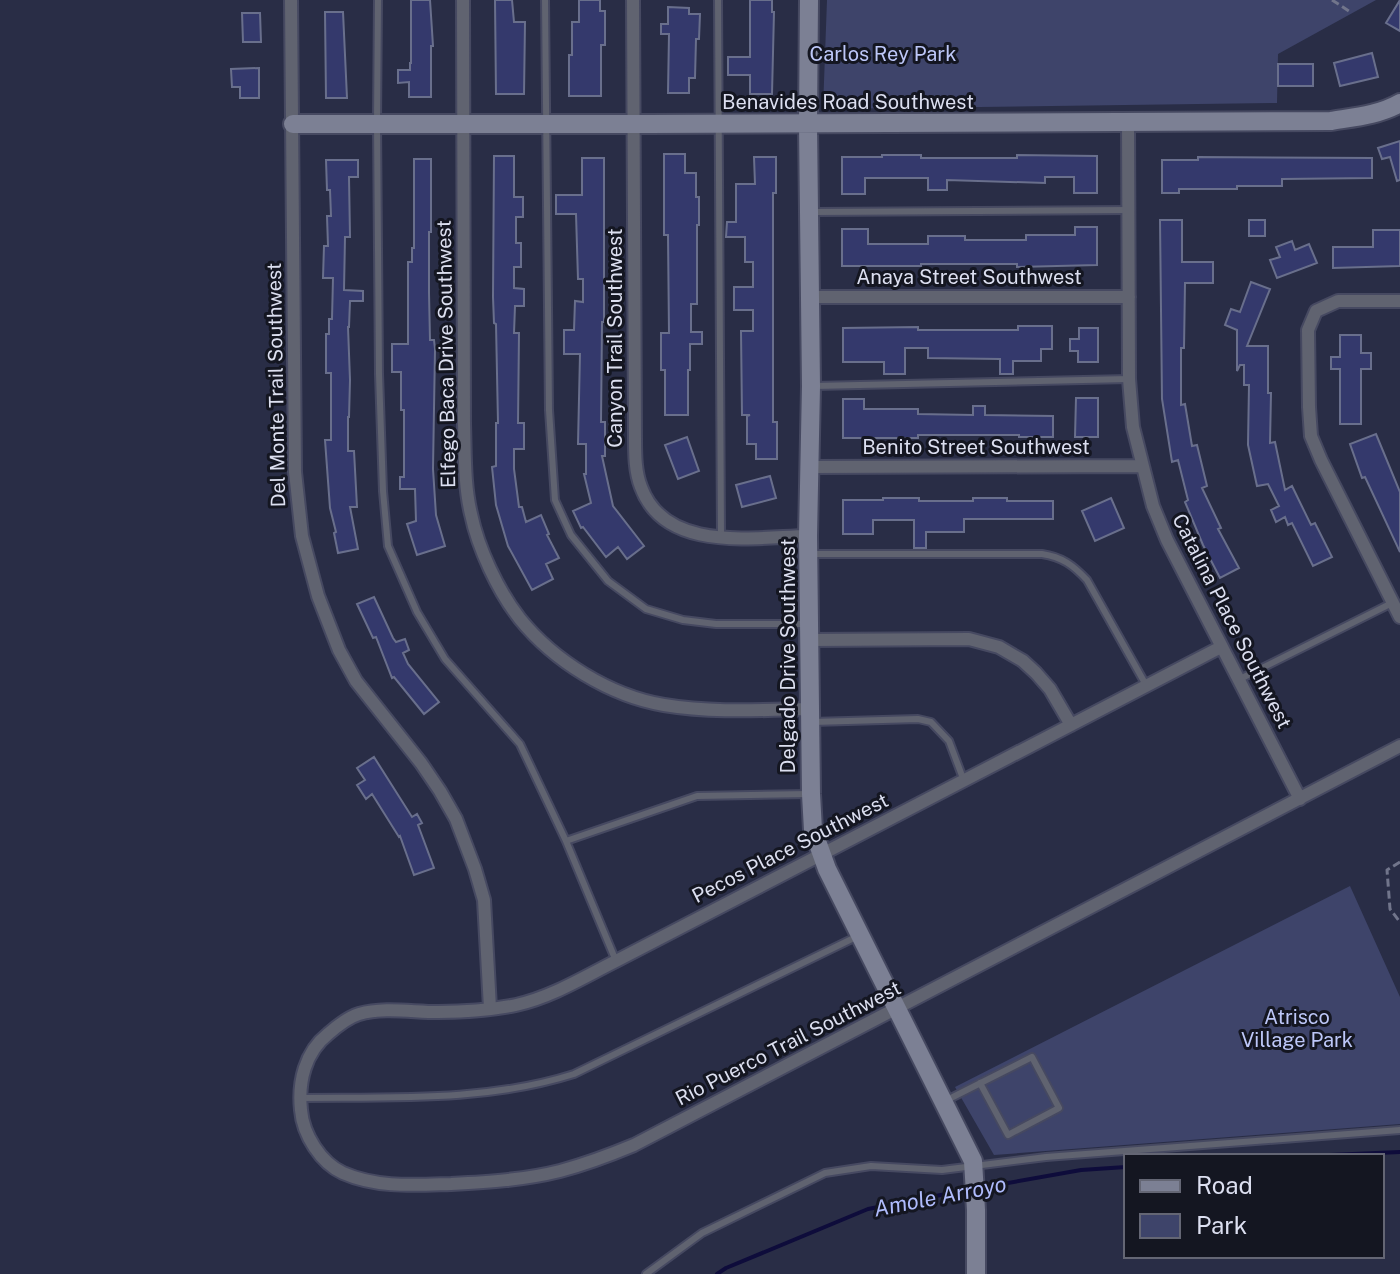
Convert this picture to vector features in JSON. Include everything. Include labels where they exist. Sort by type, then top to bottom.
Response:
[{"type":"street","name":"Del Monte Trail Southwest","points":[[291,0],[295,472],[302,536],[318,596],[339,650],[356,681],[421,763],[456,819],[484,900],[490,1008]]},
{"type":"street","name":"Elfego Baca Drive Southwest","points":[[463,0],[466,485],[471,516],[500,589],[520,619],[553,653],[612,689],[664,706],[810,715]]},
{"type":"street","name":"Canyon Trail Southwest","points":[[633,0],[635,438],[640,486],[648,502],[662,517],[692,534],[809,545]]},
{"type":"street","name":"Delgado Drive Southwest","points":[[809,0],[809,545],[813,830],[821,854],[860,935],[980,1164],[976,1274]]},
{"type":"street","name":"Benavides Road Southwest","points":[[293,124],[1331,121],[1366,115],[1400,103]]},
{"type":"street","name":"Catalina Place Southwest","points":[[1128,122],[1129,379],[1133,427],[1142,466],[1167,540],[1300,799]]},
{"type":"street","name":"Anaya Street Southwest","points":[[810,297],[1129,297]]},
{"type":"street","points":[[1400,301],[1338,301],[1316,311],[1308,330],[1311,436],[1400,617]]},
{"type":"street","name":"Benito Street Southwest","points":[[810,467],[1142,466]]},
{"type":"street","points":[[810,632],[969,639],[999,647],[1036,673],[1050,689],[1071,725]]},
{"type":"street","name":"Pecos Place Southwest","points":[[357,1014],[490,1008],[536,999],[616,961],[1221,647]]},
{"type":"street","name":"Rio Puerco Trail Southwest","points":[[357,1014],[313,1049],[301,1082],[301,1115],[306,1132],[324,1160],[340,1172],[380,1184],[489,1182],[557,1172],[634,1145],[1400,746]]},
{"type":"lane","points":[[378,0],[379,374],[388,546],[417,612],[445,659],[520,744],[566,841],[616,961]]},
{"type":"lane","points":[[545,0],[549,410],[555,500],[571,535],[608,581],[646,609],[683,620],[810,632]]},
{"type":"lane","points":[[718,0],[721,537]]},
{"type":"lane","points":[[809,212],[1129,210]]},
{"type":"lane","points":[[811,386],[1129,379]]},
{"type":"lane","points":[[809,545],[1058,557],[1087,580],[1146,685]]},
{"type":"lane","points":[[1238,680],[1392,603]]},
{"type":"lane","points":[[810,715],[931,722],[949,741],[964,781]]},
{"type":"lane","points":[[566,841],[697,796],[811,794]]},
{"type":"lane","points":[[300,1098],[479,1094],[541,1084],[574,1074],[860,935]]},
{"type":"lane","points":[[945,1101],[980,1083],[1032,1057],[1059,1108],[1008,1135],[980,1083]]},
{"type":"lane","points":[[646,1274],[702,1233],[825,1173],[871,1166],[942,1170],[1046,1157],[1400,1130]]},
{"type":"path","points":[[1332,0],[1352,13]]},
{"type":"path","points":[[1400,862],[1387,870],[1390,909],[1400,922]]},
{"type":"green space","name":"Carlos Rey Park","points":[[827,0],[1376,0],[1278,54],[1277,103],[823,109]]},
{"type":"green space","name":"Atrisco Village Park","points":[[1350,886],[1400,997],[1400,1124],[994,1155],[955,1087]]},
{"type":"building","points":[[411,0],[430,0],[433,46],[431,97],[409,97],[409,82],[398,83],[398,70],[410,70]]},
{"type":"building","points":[[495,0],[512,0],[514,22],[525,22],[524,94],[496,94]]},
{"type":"building","points":[[579,0],[600,0],[600,11],[605,11],[601,96],[569,96],[572,22],[579,22]]},
{"type":"building","points":[[750,0],[772,0],[772,94],[750,94],[750,75],[728,75],[728,57],[750,57]]},
{"type":"building","points":[[1400,0],[1400,31],[1386,23]]},
{"type":"building","points":[[668,7],[689,8],[689,14],[700,14],[695,78],[689,78],[689,93],[668,93],[669,34],[661,34],[661,24],[668,24]]},
{"type":"building","points":[[325,12],[343,12],[347,98],[326,98]]},
{"type":"building","points":[[242,13],[260,13],[261,42],[243,42]]},
{"type":"building","points":[[1372,53],[1378,77],[1340,86],[1334,63]]},
{"type":"building","points":[[1278,64],[1313,64],[1313,86],[1278,86]]},
{"type":"building","points":[[259,68],[259,98],[240,98],[240,87],[232,87],[231,69]]},
{"type":"building","points":[[1400,141],[1400,180],[1397,181],[1390,157],[1382,159],[1378,148]]},
{"type":"building","points":[[664,154],[685,154],[685,173],[696,173],[696,197],[699,197],[697,304],[691,304],[691,332],[702,332],[702,344],[690,344],[688,415],[665,415],[661,333],[669,333]]},
{"type":"building","points":[[921,155],[921,158],[1097,156],[1097,193],[1074,193],[1074,177],[1045,177],[1045,183],[947,180],[947,190],[928,190],[928,178],[865,178],[865,194],[842,194],[842,157]]},
{"type":"building","points":[[494,156],[514,156],[514,197],[523,197],[523,217],[516,217],[516,243],[521,243],[521,267],[514,267],[514,288],[524,289],[524,306],[515,306],[514,333],[519,333],[518,423],[524,423],[524,449],[514,449],[519,507],[522,507],[526,522],[541,515],[559,558],[546,564],[553,579],[532,590],[508,546],[496,505],[492,467],[496,466],[498,423],[493,297]]},
{"type":"building","points":[[754,157],[776,157],[776,193],[773,193],[773,422],[777,422],[777,459],[756,459],[756,444],[747,444],[747,416],[750,415],[742,415],[741,331],[753,331],[753,310],[734,310],[734,287],[753,287],[753,262],[745,262],[745,237],[726,237],[727,222],[736,222],[736,184],[755,184]]},
{"type":"building","points":[[1198,157],[1372,158],[1372,178],[1282,179],[1282,186],[1179,189],[1179,193],[1162,193],[1162,160],[1198,160]]},
{"type":"building","points":[[582,158],[604,158],[601,422],[605,422],[605,456],[602,456],[613,506],[644,546],[627,559],[618,547],[606,557],[581,528],[573,511],[591,503],[584,474],[586,444],[578,444],[580,354],[564,354],[564,330],[574,330],[575,301],[583,302],[583,279],[578,279],[576,214],[556,214],[556,195],[582,195]]},
{"type":"building","points":[[414,159],[431,159],[429,293],[430,340],[434,340],[435,349],[433,469],[436,515],[445,546],[417,555],[407,524],[416,521],[415,489],[400,489],[400,477],[404,477],[401,372],[392,372],[392,344],[408,344],[408,262],[412,262],[414,248]]},
{"type":"building","points":[[326,160],[358,160],[358,177],[349,177],[350,237],[345,237],[344,290],[363,291],[363,301],[350,301],[348,327],[348,451],[354,451],[357,507],[350,507],[358,549],[338,553],[330,508],[325,440],[331,440],[331,373],[326,373],[326,334],[329,334],[329,319],[332,319],[333,278],[323,278],[324,246],[328,246],[327,216],[331,216]]},
{"type":"building","points":[[1160,220],[1182,220],[1182,262],[1213,262],[1213,283],[1185,283],[1181,405],[1185,404],[1192,446],[1197,445],[1207,486],[1202,488],[1221,528],[1218,529],[1239,568],[1220,578],[1185,502],[1188,500],[1178,460],[1172,462],[1162,399]]},
{"type":"building","points":[[1249,220],[1265,220],[1265,236],[1249,236]]},
{"type":"building","points":[[1075,227],[1097,227],[1097,265],[842,266],[842,229],[868,229],[868,244],[928,244],[928,236],[965,236],[965,240],[1026,240],[1026,235],[1075,235]]},
{"type":"building","points":[[1373,230],[1400,230],[1400,266],[1333,268],[1333,247],[1373,247]]},
{"type":"building","points":[[1292,241],[1295,250],[1309,244],[1317,263],[1277,278],[1270,260],[1280,257],[1276,247]]},
{"type":"building","points":[[1251,282],[1270,289],[1247,346],[1268,346],[1270,443],[1275,442],[1285,490],[1292,486],[1311,525],[1315,523],[1332,557],[1313,566],[1292,523],[1288,525],[1285,517],[1276,522],[1271,510],[1279,506],[1268,484],[1257,486],[1248,445],[1249,385],[1244,385],[1244,365],[1240,365],[1237,371],[1237,330],[1225,325],[1231,309],[1240,312]]},
{"type":"building","points":[[1018,326],[1052,326],[1052,349],[1041,349],[1041,361],[1013,361],[1013,374],[1000,374],[1000,359],[928,358],[928,348],[905,348],[905,374],[884,374],[884,362],[843,362],[843,328],[1018,330]]},
{"type":"building","points":[[1079,328],[1098,328],[1098,362],[1078,362],[1078,351],[1070,351],[1070,339],[1079,339]]},
{"type":"building","points":[[1340,335],[1361,335],[1361,353],[1371,353],[1371,369],[1361,369],[1361,424],[1340,424],[1340,369],[1331,369],[1331,357],[1340,357]]},
{"type":"building","points":[[1076,398],[1098,398],[1098,437],[1075,437]]},
{"type":"building","points":[[843,399],[864,399],[864,409],[918,409],[918,414],[973,415],[973,406],[985,406],[985,415],[1053,416],[1053,437],[918,435],[918,438],[843,438]]},
{"type":"building","points":[[1376,434],[1400,492],[1400,552],[1365,477],[1362,478],[1350,444]]},
{"type":"building","points":[[687,437],[699,471],[678,479],[665,445]]},
{"type":"building","points":[[770,476],[776,498],[742,507],[736,485]]},
{"type":"building","points":[[1111,498],[1124,528],[1095,541],[1082,511]]},
{"type":"building","points":[[843,500],[1053,501],[1053,519],[964,519],[964,532],[926,532],[926,548],[914,548],[914,520],[873,520],[873,534],[843,534]]},
{"type":"building","points":[[374,597],[393,638],[396,642],[405,639],[409,650],[403,653],[408,664],[439,702],[424,714],[392,678],[376,637],[373,638],[357,604]]},
{"type":"building","points":[[374,757],[412,817],[417,814],[422,823],[418,825],[434,868],[414,875],[400,836],[372,794],[366,799],[357,785],[365,780],[357,768]]},
{"type":"waterway","name":"Amole Arroyo","points":[[1353,1154],[1400,1152]]},
{"type":"waterway","name":"Amole Arroyo","points":[[980,1188],[1081,1170],[1124,1167]]},
{"type":"waterway","name":"Amole Arroyo","points":[[717,1274],[868,1209],[967,1190]]}]
